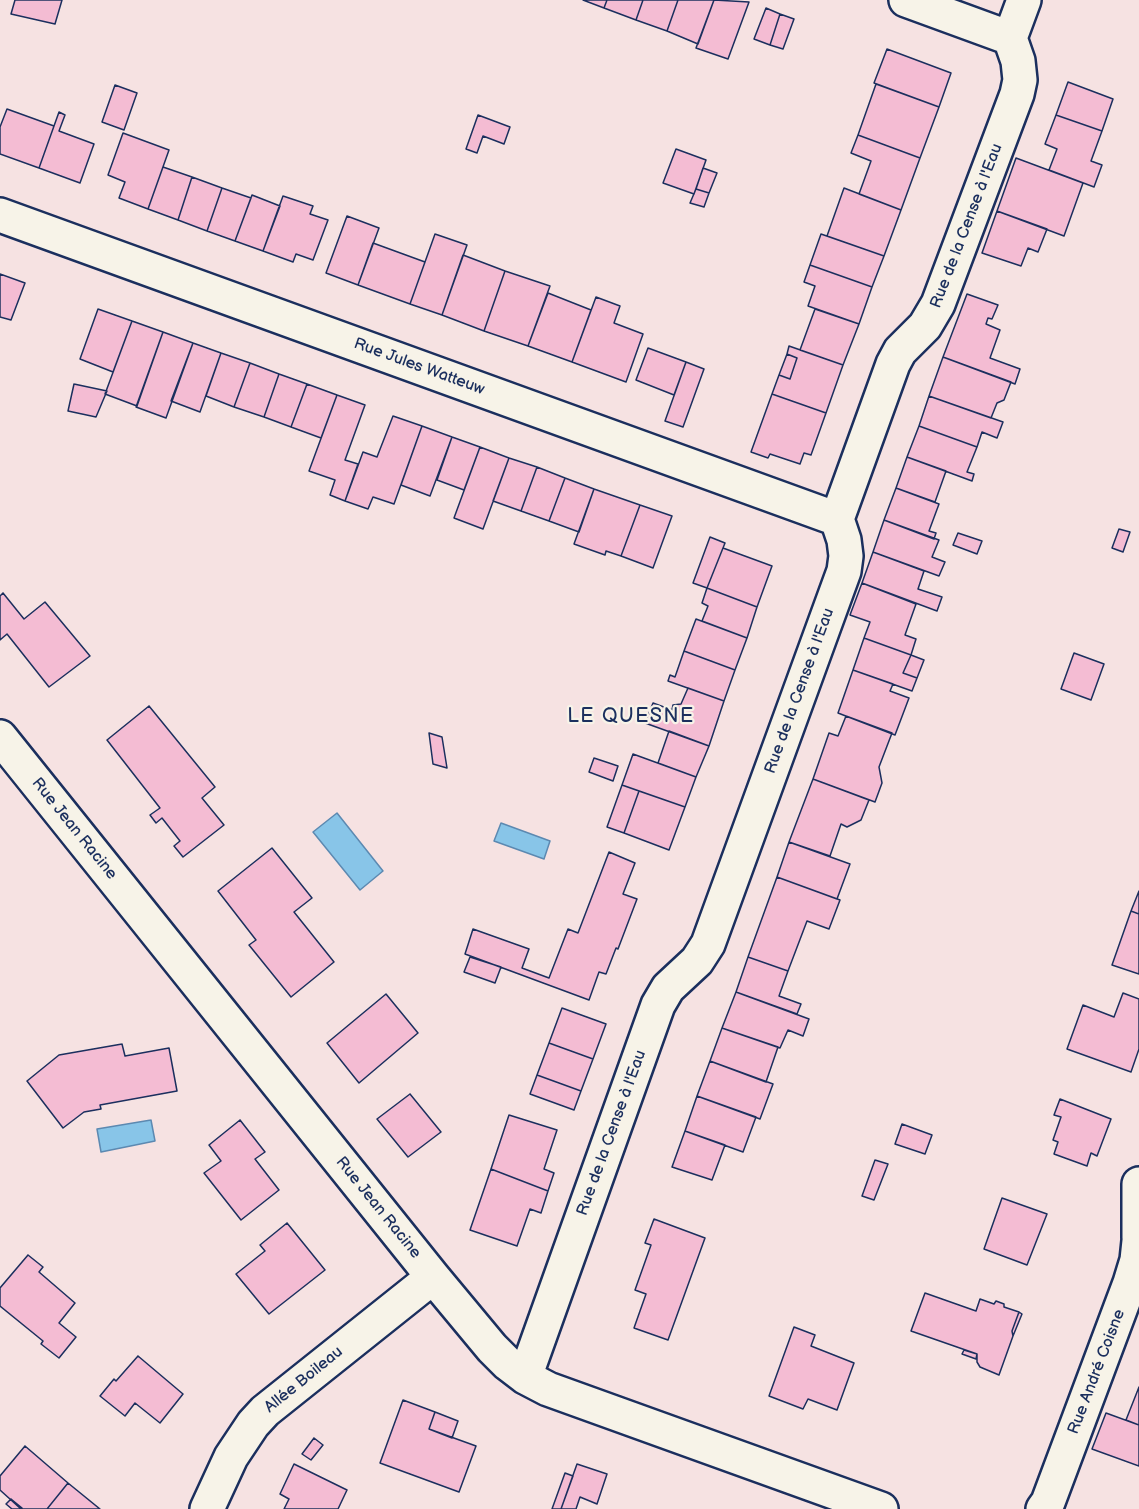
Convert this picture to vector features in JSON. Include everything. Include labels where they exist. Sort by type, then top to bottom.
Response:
[{"type":"street","points":[[906,0],[1010,38],[1024,0]]},
{"type":"street","name":"Rue de la Cense à l'Eau","points":[[525,1377],[658,1005],[668,988],[703,953],[844,571],[846,556],[844,540],[837,519],[893,364],[900,351],[925,326],[938,304],[1017,94],[1020,80],[1018,61],[1010,38]]},
{"type":"street","name":"Rue Jules Watteuw","points":[[0,215],[837,519]]},
{"type":"street","name":"Rue Jean Racine","points":[[0,737],[433,1277],[492,1348],[525,1377],[568,1397],[881,1509]]},
{"type":"street","name":"Rue André Coisne","points":[[1046,1506],[1137,1260],[1139,1184]]},
{"type":"street","name":"Allée Boileau","points":[[207,1509],[231,1457],[253,1424],[265,1411],[433,1277]]},
{"type":"water","points":[[337,813],[383,871],[360,890],[313,832]]},
{"type":"water","points":[[501,823],[550,841],[544,859],[494,841]]},
{"type":"water","points":[[151,1120],[155,1141],[101,1152],[97,1129]]},
{"type":"building","points":[[15,0],[62,0],[55,24],[11,14]]},
{"type":"building","points":[[583,0],[607,0],[604,8]]},
{"type":"building","points":[[607,0],[643,0],[636,20],[604,8]]},
{"type":"building","points":[[643,0],[678,0],[667,31],[636,20]]},
{"type":"building","points":[[678,0],[714,0],[698,44],[667,31]]},
{"type":"building","points":[[714,0],[749,2],[728,59],[696,48]]},
{"type":"building","points":[[766,8],[780,14],[770,45],[754,39]]},
{"type":"building","points":[[780,14],[794,19],[783,49],[770,45]]},
{"type":"building","points":[[887,49],[951,73],[939,107],[874,83]]},
{"type":"building","points":[[1068,82],[1113,99],[1102,131],[1056,115]]},
{"type":"building","points":[[876,84],[939,107],[920,158],[858,135]]},
{"type":"building","points":[[115,85],[137,93],[124,130],[102,122]]},
{"type":"building","points":[[7,109],[54,126],[39,168],[0,154],[0,127]]},
{"type":"building","points":[[59,112],[65,115],[59,131],[94,144],[80,183],[39,168]]},
{"type":"building","points":[[478,115],[510,127],[504,144],[483,136],[477,153],[466,149]]},
{"type":"building","points":[[1056,115],[1102,131],[1091,161],[1102,165],[1094,187],[1049,170],[1057,149],[1045,144]]},
{"type":"building","points":[[123,133],[169,150],[148,209],[119,198],[125,182],[108,175]]},
{"type":"building","points":[[858,135],[920,158],[901,210],[859,194],[871,161],[851,153]]},
{"type":"building","points":[[676,149],[706,160],[694,194],[663,183]]},
{"type":"building","points":[[1016,158],[1083,183],[1064,236],[997,211]]},
{"type":"building","points":[[163,167],[192,177],[178,220],[148,209]]},
{"type":"building","points":[[703,168],[717,173],[709,193],[696,189]]},
{"type":"building","points":[[192,177],[222,188],[207,231],[178,220]]},
{"type":"building","points":[[222,188],[251,198],[235,241],[207,231]]},
{"type":"building","points":[[844,188],[901,210],[884,256],[827,236]]},
{"type":"building","points":[[696,189],[709,193],[704,207],[690,203]]},
{"type":"building","points":[[252,195],[280,206],[263,251],[235,241]]},
{"type":"building","points":[[283,196],[313,206],[310,214],[328,220],[313,260],[296,254],[293,262],[263,251]]},
{"type":"building","points":[[997,211],[1047,229],[1038,252],[1028,248],[1021,266],[982,253]]},
{"type":"building","points":[[347,216],[379,228],[358,285],[326,273]]},
{"type":"building","points":[[435,234],[467,245],[442,315],[410,304]]},
{"type":"building","points":[[821,234],[884,256],[872,287],[810,265]]},
{"type":"building","points":[[373,243],[425,262],[410,304],[358,285]]},
{"type":"building","points":[[463,255],[505,271],[484,331],[442,315]]},
{"type":"building","points":[[810,265],[872,287],[859,324],[808,306],[815,286],[804,282]]},
{"type":"building","points":[[505,271],[550,286],[528,346],[484,331]]},
{"type":"building","points":[[0,274],[25,283],[11,320],[0,317]]},
{"type":"building","points":[[548,293],[591,310],[572,362],[528,346]]},
{"type":"building","points":[[967,294],[998,305],[992,319],[988,318],[986,324],[1000,330],[990,358],[1020,369],[1015,384],[943,357]]},
{"type":"building","points":[[596,297],[620,306],[614,323],[643,334],[626,382],[572,362]]},
{"type":"building","points":[[98,309],[132,321],[113,372],[80,359]]},
{"type":"building","points":[[815,309],[859,324],[843,365],[800,350]]},
{"type":"building","points":[[132,321],[163,332],[137,406],[105,394]]},
{"type":"building","points":[[163,332],[193,343],[166,418],[136,407]]},
{"type":"building","points":[[193,343],[221,353],[200,412],[171,401]]},
{"type":"building","points":[[789,346],[843,365],[826,413],[772,394],[779,375],[790,379],[797,358],[787,354]]},
{"type":"building","points":[[648,348],[686,362],[674,395],[636,380]]},
{"type":"building","points":[[221,353],[250,363],[234,407],[206,396]]},
{"type":"building","points":[[787,354],[797,358],[790,379],[779,375]]},
{"type":"building","points":[[943,357],[1011,382],[1004,400],[997,403],[991,418],[929,396]]},
{"type":"building","points":[[686,362],[704,369],[683,427],[665,421]]},
{"type":"building","points":[[250,363],[279,374],[264,417],[234,407]]},
{"type":"building","points":[[279,374],[307,384],[291,427],[264,417]]},
{"type":"building","points":[[74,384],[107,391],[96,417],[68,411]]},
{"type":"building","points":[[307,384],[337,395],[321,438],[291,427]]},
{"type":"building","points":[[772,394],[826,413],[811,455],[804,453],[800,464],[770,454],[768,458],[751,452]]},
{"type":"building","points":[[337,395],[365,405],[345,460],[358,464],[345,501],[330,495],[335,480],[309,471]]},
{"type":"building","points":[[929,396],[1003,422],[997,438],[982,432],[977,447],[919,426]]},
{"type":"building","points":[[393,416],[422,426],[394,504],[373,497],[368,509],[345,501],[363,452],[377,457]]},
{"type":"building","points":[[422,426],[452,437],[430,496],[401,485]]},
{"type":"building","points":[[919,426],[977,447],[967,472],[974,474],[972,481],[907,457]]},
{"type":"building","points":[[452,437],[480,447],[464,490],[437,480]]},
{"type":"building","points":[[480,447],[509,458],[483,529],[454,518]]},
{"type":"building","points":[[907,457],[946,471],[935,502],[896,488]]},
{"type":"building","points":[[509,458],[537,467],[521,511],[493,501]]},
{"type":"building","points":[[537,467],[565,478],[549,521],[521,511]]},
{"type":"building","points":[[565,478],[594,489],[579,532],[549,521]]},
{"type":"building","points":[[896,488],[939,504],[929,531],[936,533],[934,539],[884,520]]},
{"type":"building","points":[[594,489],[640,505],[621,556],[606,551],[605,555],[574,544]]},
{"type":"building","points":[[640,505],[672,516],[653,568],[621,556]]},
{"type":"building","points":[[884,520],[939,540],[932,557],[945,562],[939,576],[873,552]]},
{"type":"building","points":[[1119,529],[1130,532],[1123,552],[1112,548]]},
{"type":"building","points":[[958,533],[982,541],[977,554],[953,545]]},
{"type":"building","points":[[710,537],[725,543],[707,588],[693,583]]},
{"type":"building","points":[[723,548],[772,566],[757,607],[707,588]]},
{"type":"building","points":[[873,552],[924,571],[918,589],[942,597],[937,611],[862,583]]},
{"type":"building","points":[[862,583],[916,604],[905,635],[916,639],[911,655],[864,638],[870,622],[850,615]]},
{"type":"building","points":[[707,588],[757,607],[747,638],[702,621],[708,606],[702,603]]},
{"type":"building","points":[[3,593],[24,619],[45,602],[90,656],[49,687],[7,634],[0,640],[0,596]]},
{"type":"building","points":[[696,619],[747,638],[735,670],[684,651]]},
{"type":"building","points":[[864,638],[911,655],[903,673],[917,678],[912,691],[853,670]]},
{"type":"building","points":[[684,651],[735,670],[724,701],[668,681],[670,675],[675,677]]},
{"type":"building","points":[[1074,653],[1104,664],[1091,700],[1061,689]]},
{"type":"building","points":[[911,655],[924,660],[917,678],[903,673]]},
{"type":"building","points":[[853,670],[893,684],[890,691],[909,698],[895,735],[838,713]]},
{"type":"building","points":[[688,688],[724,701],[709,746],[645,723],[653,703],[672,710],[673,705],[681,704]]},
{"type":"building","points":[[149,706],[215,787],[202,798],[224,825],[183,857],[174,846],[180,841],[162,818],[156,823],[150,815],[160,808],[107,740]]},
{"type":"building","points":[[846,716],[892,733],[879,767],[882,783],[875,802],[813,779],[829,733],[838,736]]},
{"type":"building","points":[[669,731],[709,746],[696,777],[658,763]]},
{"type":"building","points":[[429,733],[442,737],[447,768],[433,764]]},
{"type":"building","points":[[633,754],[696,777],[685,807],[622,785]]},
{"type":"building","points":[[594,758],[618,766],[613,781],[589,772]]},
{"type":"building","points":[[813,779],[869,800],[861,820],[847,827],[841,824],[830,856],[789,842]]},
{"type":"building","points":[[622,785],[639,791],[624,833],[607,827]]},
{"type":"building","points":[[639,791],[685,807],[669,850],[624,833]]},
{"type":"building","points":[[789,842],[850,864],[837,899],[777,877]]},
{"type":"building","points":[[272,848],[312,898],[294,912],[334,962],[291,997],[249,945],[256,940],[218,891]]},
{"type":"building","points":[[609,852],[635,863],[623,894],[637,899],[618,949],[616,948],[606,974],[599,972],[589,1000],[465,954],[473,929],[529,949],[522,968],[549,978],[568,929],[578,933]]},
{"type":"building","points":[[777,877],[840,900],[829,929],[807,921],[788,971],[748,957]]},
{"type":"building","points":[[1139,891],[1139,914],[1131,911]]},
{"type":"building","points":[[1131,911],[1139,914],[1139,974],[1112,965]]},
{"type":"building","points":[[470,957],[501,967],[495,983],[464,972]]},
{"type":"building","points":[[748,957],[788,971],[779,996],[801,1004],[797,1014],[736,992]]},
{"type":"building","points":[[736,992],[809,1019],[803,1036],[788,1030],[780,1048],[722,1028]]},
{"type":"building","points":[[1123,993],[1139,999],[1139,1049],[1131,1072],[1067,1049],[1083,1005],[1114,1017]]},
{"type":"building","points":[[386,994],[418,1033],[359,1083],[327,1043]]},
{"type":"building","points":[[562,1008],[606,1024],[593,1059],[549,1043]]},
{"type":"building","points":[[722,1028],[778,1047],[766,1082],[710,1061]]},
{"type":"building","points":[[549,1043],[593,1059],[581,1091],[537,1075]]},
{"type":"building","points":[[122,1044],[125,1056],[169,1048],[177,1091],[100,1105],[101,1109],[84,1112],[63,1128],[27,1081],[59,1055]]},
{"type":"building","points":[[710,1061],[773,1084],[760,1119],[697,1096]]},
{"type":"building","points":[[537,1075],[581,1091],[574,1110],[530,1094]]},
{"type":"building","points":[[410,1094],[441,1132],[408,1157],[377,1119]]},
{"type":"building","points":[[697,1096],[756,1117],[743,1152],[685,1131]]},
{"type":"building","points":[[1060,1099],[1111,1119],[1097,1156],[1091,1153],[1087,1166],[1054,1154],[1058,1142],[1053,1140],[1061,1117],[1054,1115]]},
{"type":"building","points":[[509,1115],[557,1130],[544,1169],[554,1173],[548,1191],[491,1169]]},
{"type":"building","points":[[240,1120],[265,1152],[255,1159],[279,1190],[241,1220],[204,1173],[221,1161],[209,1145]]},
{"type":"building","points":[[902,1124],[932,1135],[925,1154],[895,1144]]},
{"type":"building","points":[[685,1131],[725,1145],[712,1180],[672,1167]]},
{"type":"building","points":[[875,1160],[888,1164],[874,1200],[862,1196]]},
{"type":"building","points":[[491,1169],[548,1191],[541,1213],[530,1209],[517,1246],[470,1230]]},
{"type":"building","points":[[1002,1198],[1047,1214],[1027,1265],[984,1249]]},
{"type":"building","points":[[654,1219],[705,1238],[668,1340],[634,1328],[646,1294],[635,1290],[651,1245],[645,1243]]},
{"type":"building","points":[[287,1223],[325,1270],[269,1314],[236,1274],[265,1251],[260,1245]]},
{"type":"building","points":[[28,1255],[43,1267],[39,1272],[75,1303],[59,1323],[76,1337],[59,1358],[41,1344],[43,1341],[0,1306],[0,1288]]},
{"type":"building","points":[[925,1293],[976,1311],[980,1299],[994,1304],[996,1301],[1004,1304],[1004,1307],[1019,1312],[999,1375],[980,1367],[977,1354],[911,1331]]},
{"type":"building","points":[[1019,1312],[1022,1314],[1013,1336],[1012,1331]]},
{"type":"building","points":[[794,1327],[815,1335],[811,1346],[854,1363],[837,1410],[808,1399],[803,1409],[769,1396]]},
{"type":"building","points":[[964,1350],[977,1354],[976,1359],[962,1354]]},
{"type":"building","points":[[138,1356],[183,1394],[160,1423],[135,1403],[125,1416],[100,1396]]},
{"type":"building","points":[[1139,1387],[1139,1425],[1126,1420]]},
{"type":"building","points":[[403,1400],[435,1412],[429,1429],[476,1446],[459,1492],[380,1463]]},
{"type":"building","points":[[435,1412],[458,1421],[452,1438],[429,1429]]},
{"type":"building","points":[[1106,1413],[1139,1425],[1139,1466],[1092,1449]]},
{"type":"building","points":[[314,1438],[323,1445],[311,1460],[302,1454]]},
{"type":"building","points":[[25,1446],[68,1483],[47,1509],[21,1509],[0,1490],[0,1476]]},
{"type":"building","points":[[294,1464],[347,1490],[338,1509],[284,1509],[289,1499],[280,1494]]},
{"type":"building","points":[[577,1464],[607,1474],[597,1504],[580,1497],[576,1509],[561,1509]]},
{"type":"building","points":[[565,1473],[573,1476],[561,1509],[552,1509]]},
{"type":"building","points":[[68,1483],[100,1509],[47,1509]]},
{"type":"building","points":[[11,1499],[22,1508],[12,1509],[6,1504]]},
{"type":"district","name":"LE QUESNE","points":[[631,717]]}]
